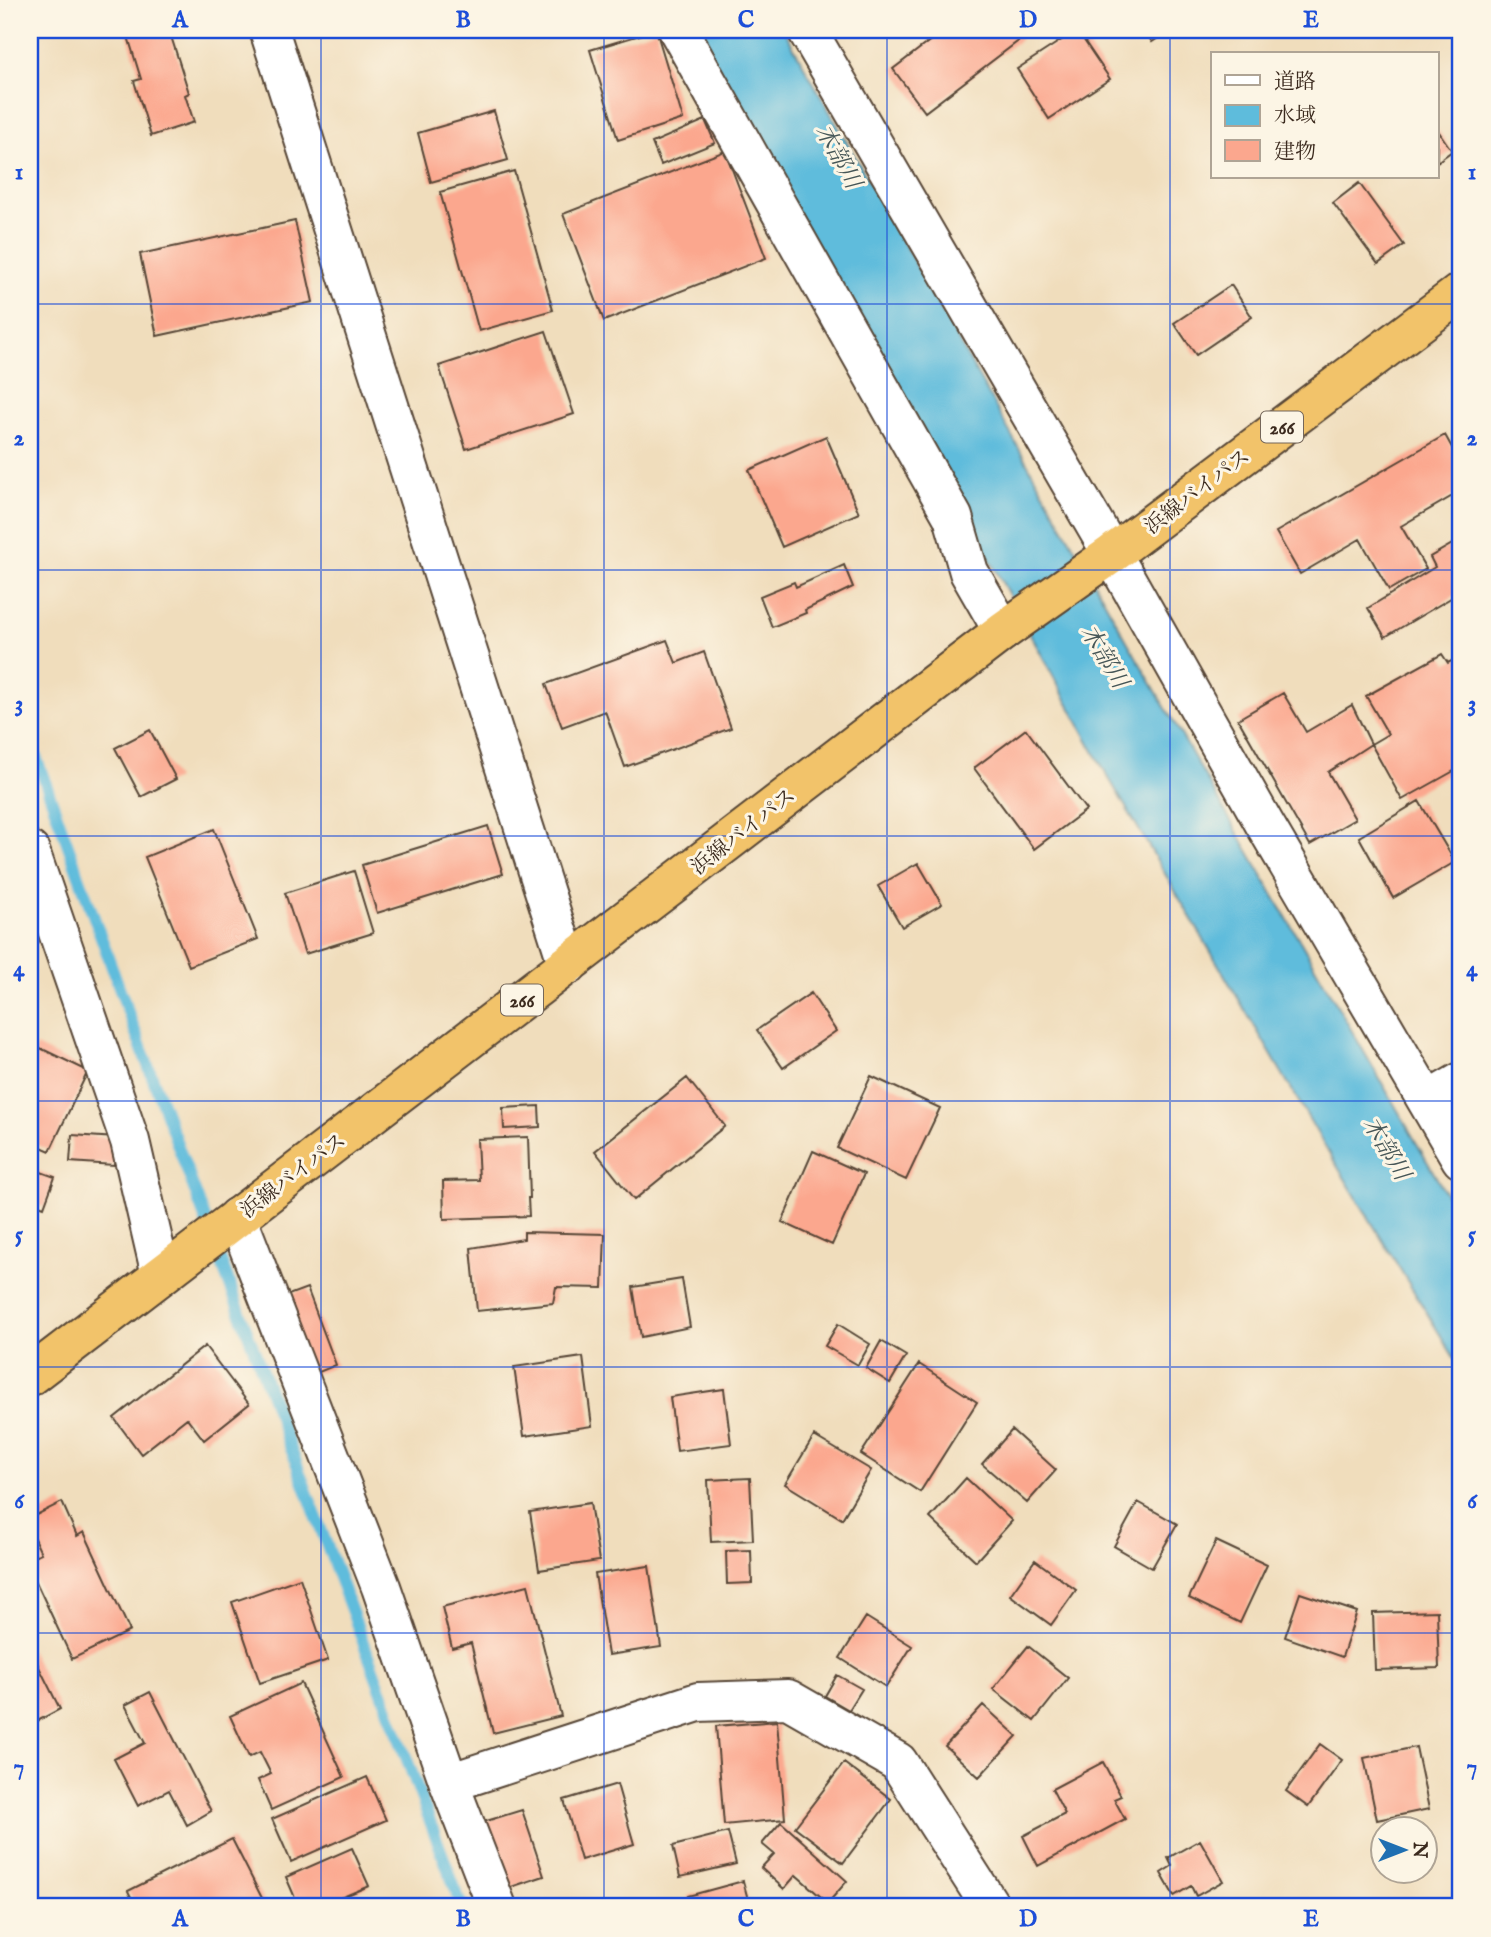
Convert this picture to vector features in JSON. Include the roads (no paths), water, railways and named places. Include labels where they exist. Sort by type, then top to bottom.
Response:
[{"type":"highway","name":"浜線バイパス","points":[[30,1376],[1008,627],[1107,558],[1461,292]]},
{"type":"street","points":[[269,30],[568,965]]},
{"type":"street","points":[[678,30],[953,517],[969,572],[1008,627]]},
{"type":"street","points":[[807,30],[1107,558],[1156,636],[1461,1159]]},
{"type":"street","points":[[30,851],[130,1140],[161,1275]]},
{"type":"street","points":[[1428,1101],[1461,1082]]},
{"type":"street","points":[[237,1217],[381,1587],[449,1783],[498,1907]]},
{"type":"street","points":[[449,1783],[698,1702],[788,1699],[898,1762],[991,1907]]},
{"type":"water","name":"木部川","points":[[692,30],[784,30],[1127,641],[1461,1220],[1461,1369],[1322,1141],[1107,775],[984,549]]},
{"type":"waterway","points":[[30,740],[131,1020],[462,1907]]}]
